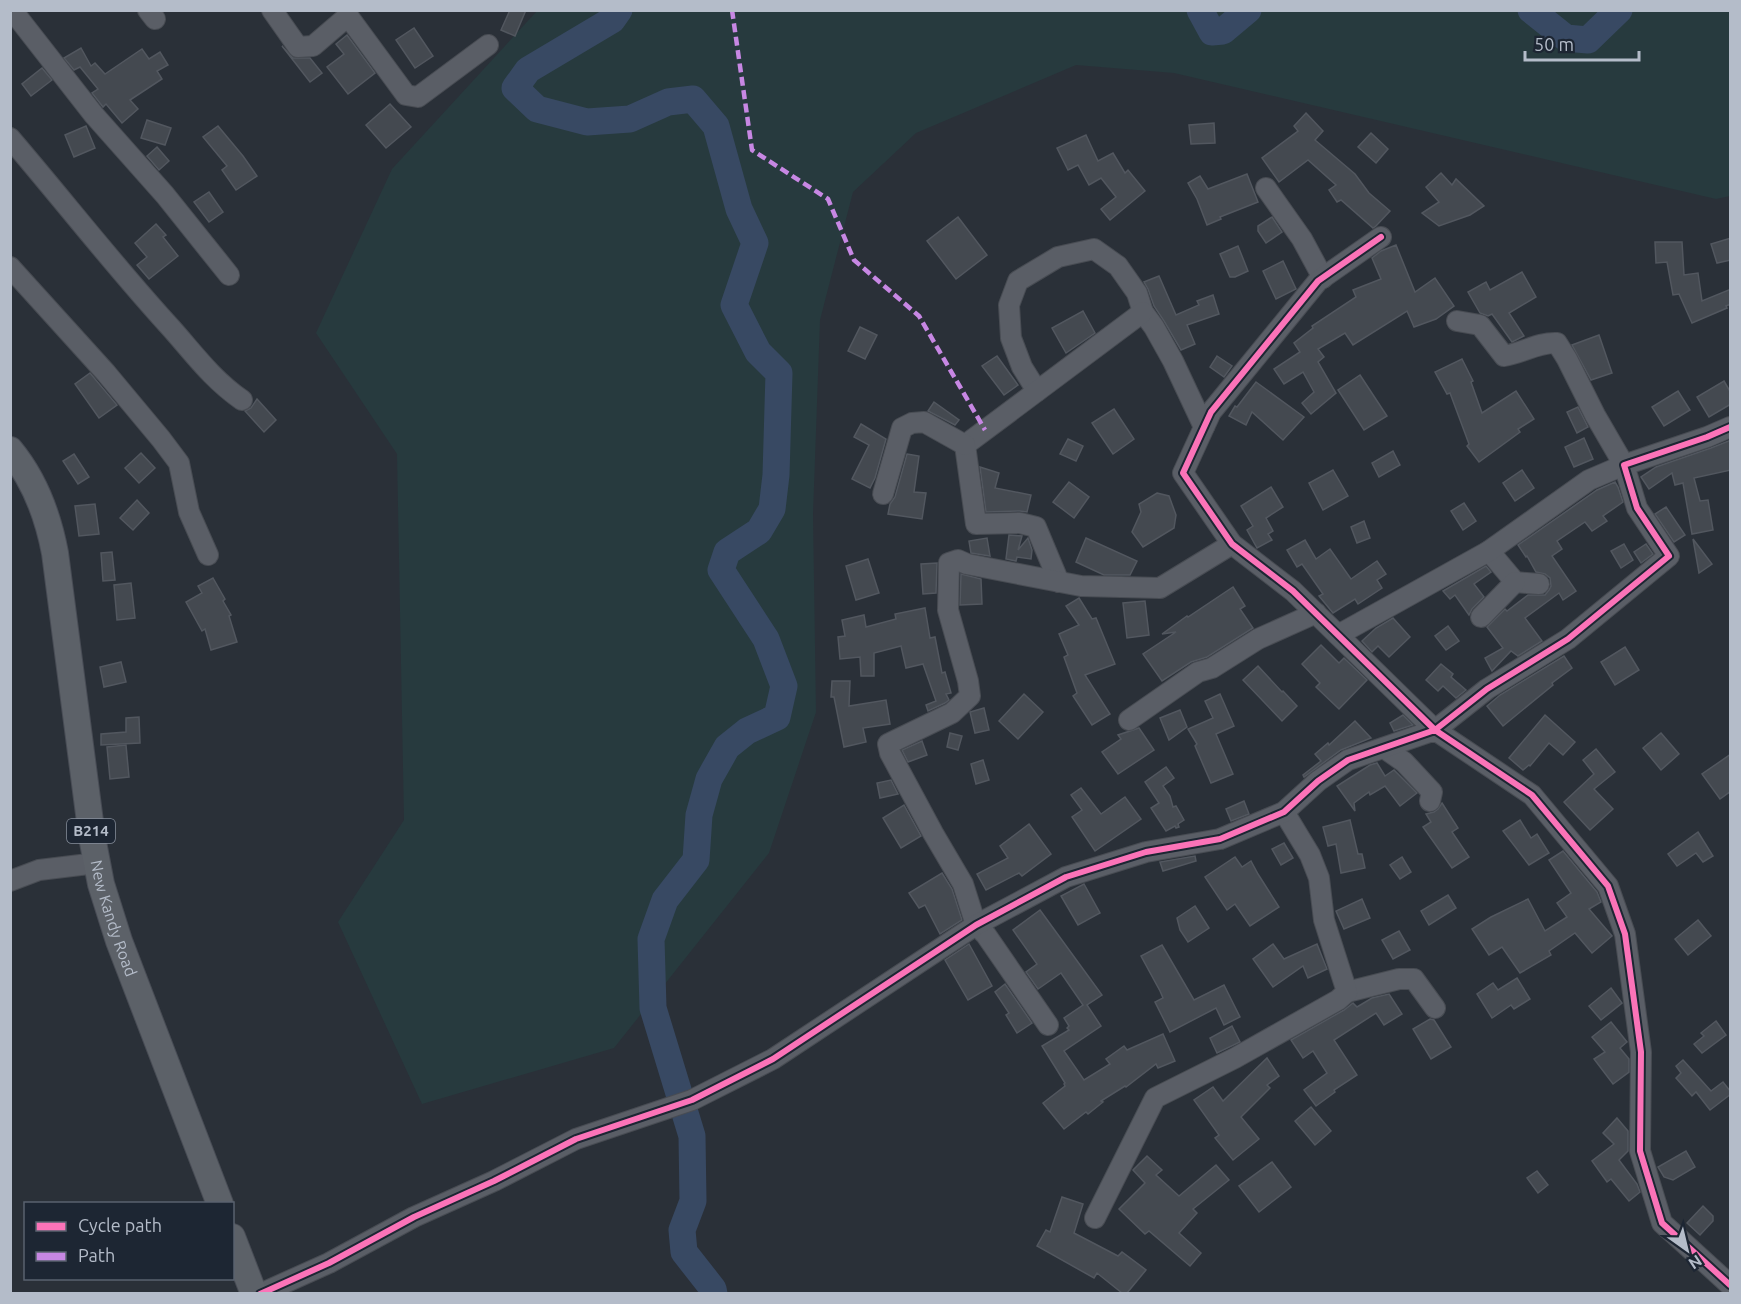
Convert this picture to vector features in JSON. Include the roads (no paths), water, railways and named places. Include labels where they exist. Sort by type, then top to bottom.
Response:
[{"type":"main road","name":"New Kandy Road","points":[[10,450],[33,485],[51,531],[92,837],[101,884],[118,941],[220,1202]]},
{"type":"main road","points":[[234,1242],[254,1293]]},
{"type":"street","points":[[12,10],[94,115],[165,195],[229,275]]},
{"type":"street","points":[[272,10],[298,47],[313,46],[353,13],[406,95],[418,97],[488,45]]},
{"type":"street","points":[[10,138],[112,262],[202,365],[223,387],[242,400]]},
{"type":"street","points":[[1266,188],[1302,239],[1323,278]]},
{"type":"street","points":[[1382,237],[1318,281],[1211,412],[1182,473],[1232,544],[1293,591],[1435,730],[1532,795],[1608,886],[1625,934],[1641,1052],[1640,1151],[1662,1223],[1731,1285]]},
{"type":"street","points":[[1037,391],[1022,367],[1011,338],[1009,305],[1018,281],[1058,257],[1094,249],[1118,266],[1137,293],[1143,312],[1173,361],[1204,428]]},
{"type":"street","points":[[10,267],[106,373],[179,463],[189,512],[208,555]]},
{"type":"street","points":[[965,445],[1143,312]]},
{"type":"street","points":[[260,1293],[329,1263],[414,1217],[494,1181],[576,1139],[692,1100],[773,1059],[976,925],[1066,877],[1146,852],[1220,839],[1284,812],[1318,781],[1348,760],[1435,730],[1487,689],[1568,639],[1669,556],[1637,508],[1624,465],[1557,343],[1546,342],[1517,354],[1504,356],[1491,336],[1480,325],[1457,321]]},
{"type":"street","points":[[883,494],[902,428],[912,423],[924,422],[965,445]]},
{"type":"street","points":[[1338,635],[1489,551],[1589,480],[1624,465],[1731,427]]},
{"type":"street","points":[[965,445],[976,524],[1020,523],[1036,526],[1059,582]]},
{"type":"street","points":[[1048,1025],[986,935],[976,925],[963,884],[890,753],[888,744],[952,713],[970,696],[948,610],[949,563],[958,560],[967,564],[1081,586],[1160,588],[1232,544]]},
{"type":"street","points":[[1489,551],[1515,582],[1539,584]]},
{"type":"street","points":[[1481,617],[1515,582]]},
{"type":"street","points":[[1129,720],[1198,672],[1212,668],[1258,639],[1316,613]]},
{"type":"street","points":[[1384,748],[1404,762],[1432,792],[1430,801]]},
{"type":"street","points":[[1284,812],[1310,855],[1318,878],[1324,920],[1347,992]]},
{"type":"street","points":[[10,881],[39,870],[97,863]]},
{"type":"street","points":[[1095,1218],[1155,1098],[1235,1058],[1338,1000],[1347,992],[1399,979],[1414,979],[1434,1008]]},
{"type":"waterway","points":[[619,10],[612,20],[528,70],[515,88],[537,109],[587,122],[630,119],[668,102],[693,99],[716,126],[739,209],[755,243],[734,305],[758,352],[779,373],[776,475],[772,509],[759,531],[727,552],[721,570],[766,639],[784,686],[777,717],[747,731],[727,747],[709,779],[699,815],[696,860],[665,900],[651,939],[653,1008],[692,1136],[693,1201],[682,1230],[684,1252],[713,1289],[714,1294]]},
{"type":"waterway","points":[[1200,10],[1212,32],[1223,31],[1248,10]]},
{"type":"waterway","points":[[1531,10],[1566,38],[1588,40],[1619,10]]}]
